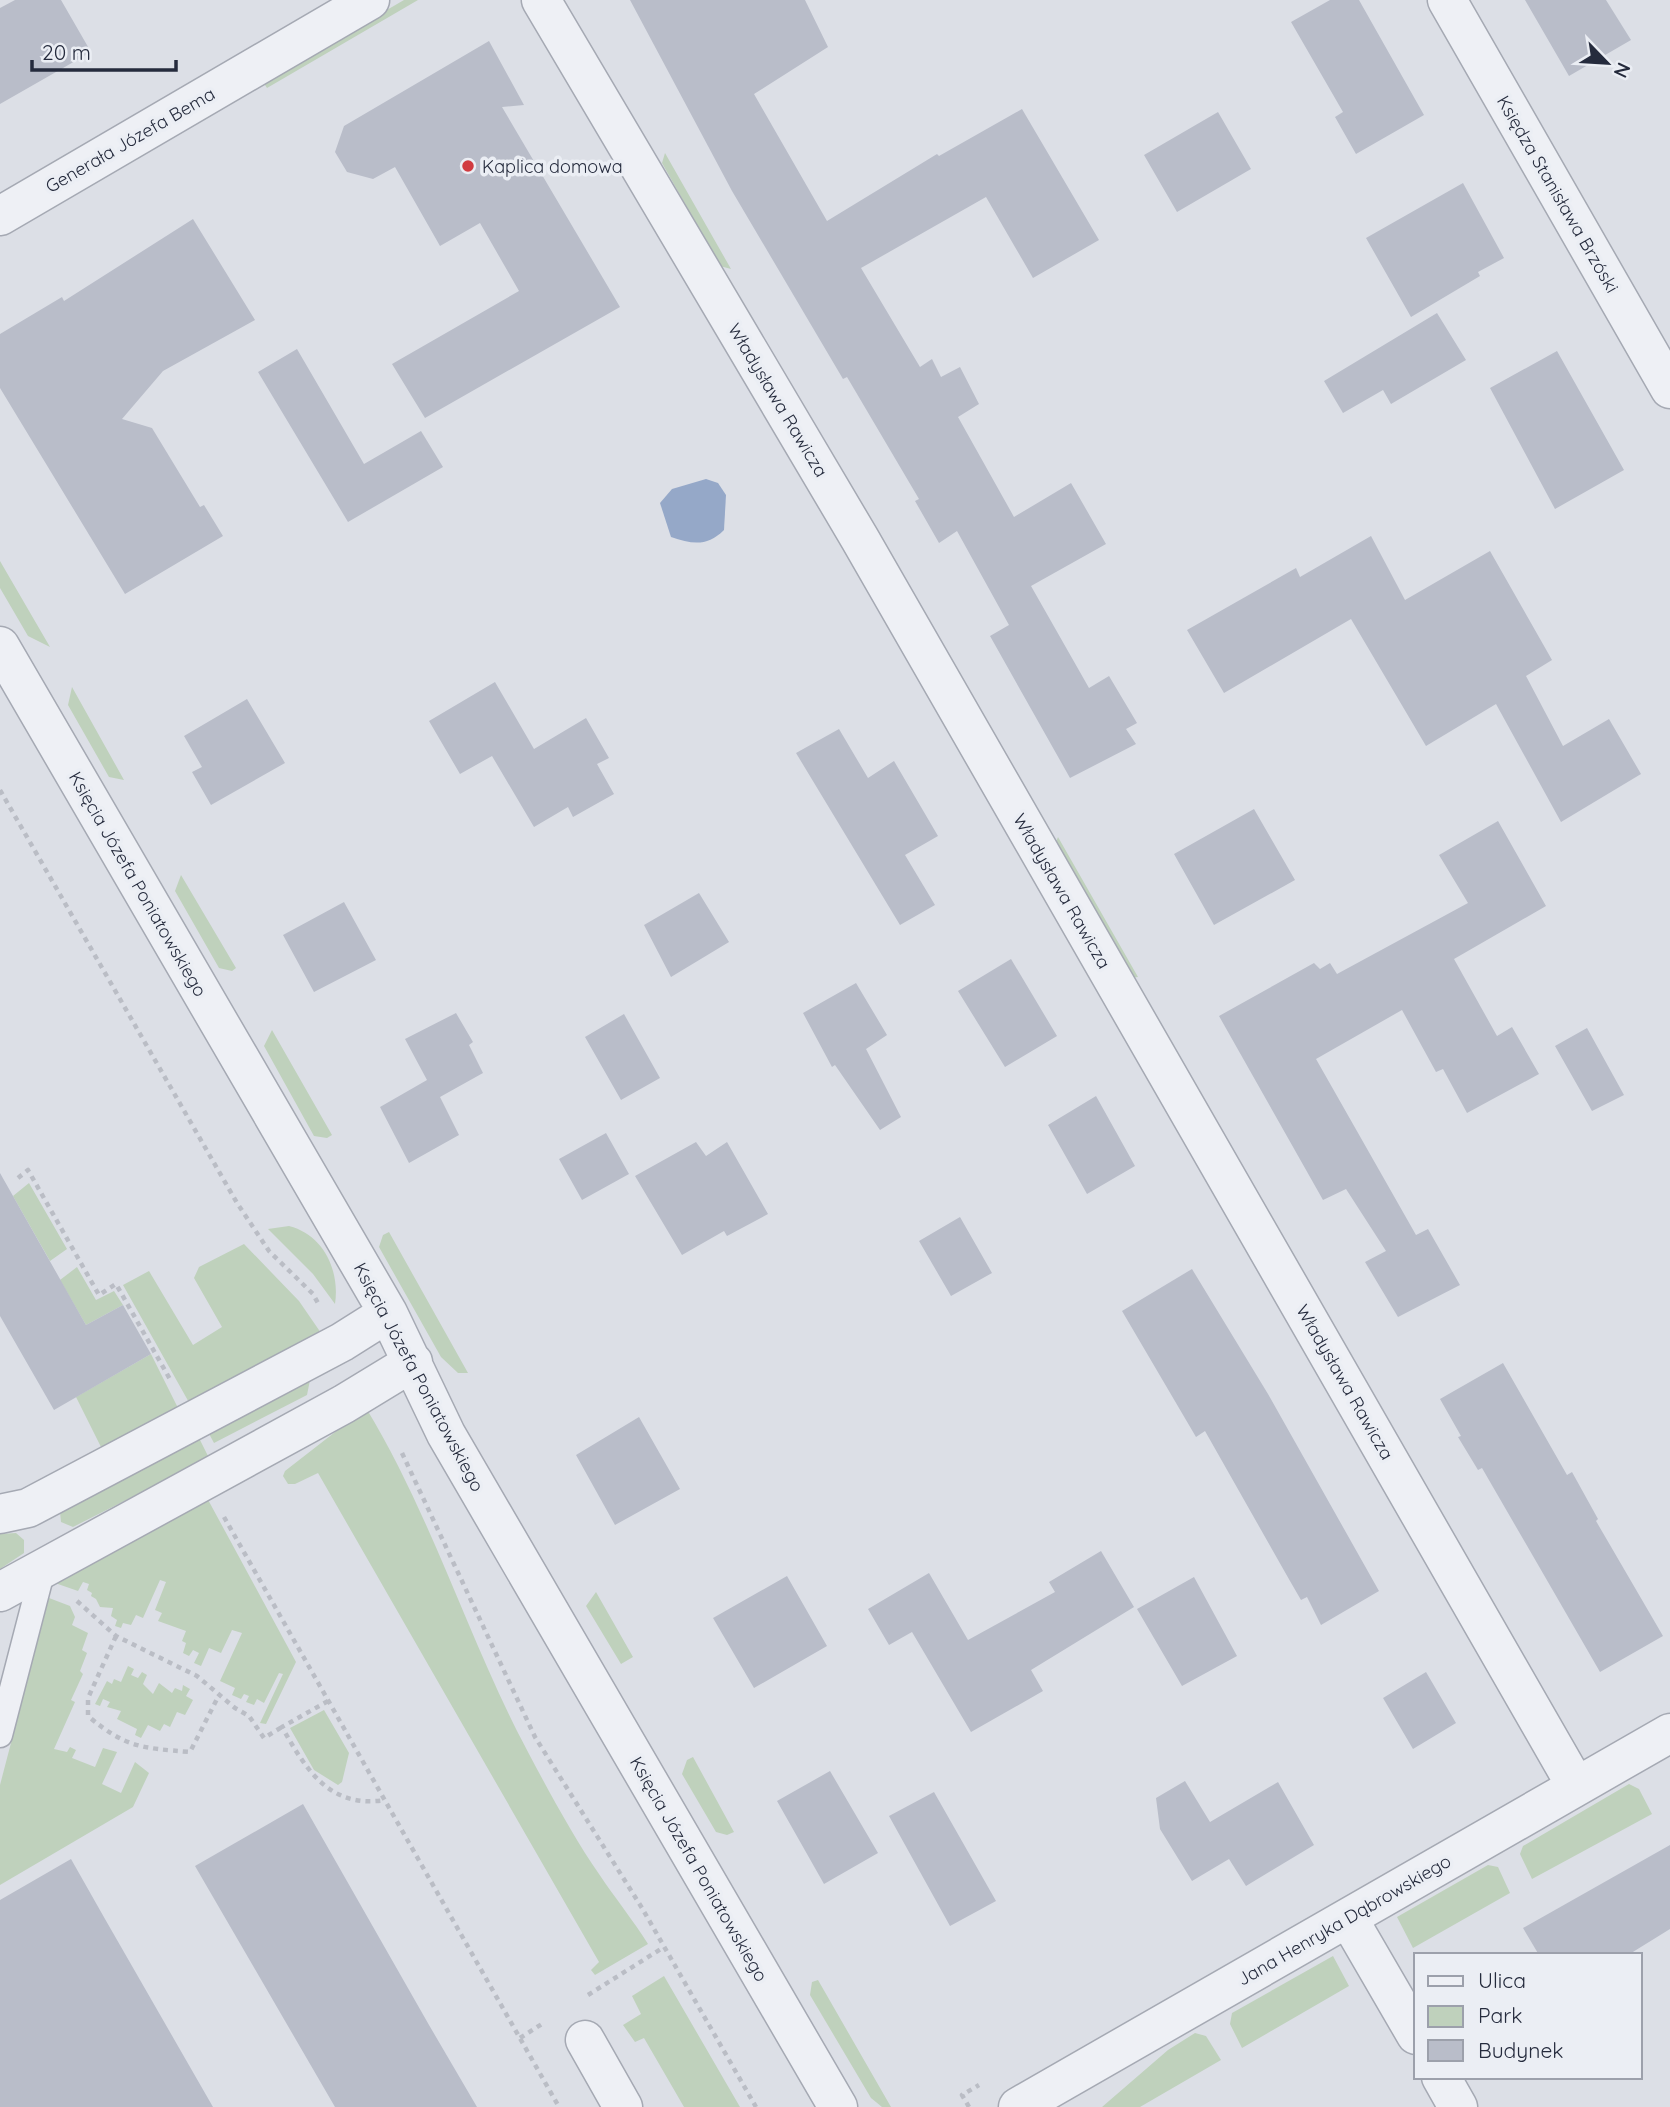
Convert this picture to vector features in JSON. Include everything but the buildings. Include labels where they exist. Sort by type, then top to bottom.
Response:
[{"type":"street","name":"Generała Józefa Bema","points":[[0,216],[370,0]]},
{"type":"street","name":"Władysława Rawicza","points":[[541,0],[853,527],[1576,1786]]},
{"type":"street","name":"Księdza Stanisława Brzóski","points":[[1447,0],[1670,389]]},
{"type":"street","name":"Księcia Józefa Poniatowskiego","points":[[0,646],[388,1313],[446,1434],[838,2107]]},
{"type":"street","points":[[0,1514],[28,1507],[342,1342],[388,1313]]},
{"type":"street","points":[[0,1592],[41,1575],[413,1362]]},
{"type":"street","name":"Jana Henryka Dąbrowskiego","points":[[1018,2107],[1670,1733]]},
{"type":"street","points":[[1348,1917],[1414,2032]]},
{"type":"street","points":[[585,2040],[623,2107]]},
{"type":"street","points":[[1442,2079],[1458,2107]]},
{"type":"lane","points":[[0,1735],[41,1575]]},
{"type":"path","points":[[0,790],[237,1203],[269,1251],[313,1294],[342,1342]]},
{"type":"path","points":[[18,1178],[28,1170],[99,1295],[116,1284],[195,1419]]},
{"type":"path","points":[[368,1390],[387,1421],[535,1737],[664,1947],[756,2107]]},
{"type":"path","points":[[203,1480],[559,2107]]},
{"type":"path","points":[[41,1575],[82,1604],[116,1636],[197,1676],[249,1716],[264,1738],[328,1700]]},
{"type":"path","points":[[116,1636],[88,1698],[88,1716],[104,1730],[138,1748],[190,1752],[219,1695]]},
{"type":"path","points":[[282,1727],[306,1770],[329,1788],[365,1803],[385,1800]]},
{"type":"path","points":[[587,1996],[664,1947]]},
{"type":"path","points":[[520,2038],[553,2017]]},
{"type":"green space","points":[[404,0],[418,0],[267,88],[263,82]]},
{"type":"green space","points":[[665,153],[731,269],[720,266],[662,163]]},
{"type":"green space","points":[[0,561],[50,647],[28,636],[0,588]]},
{"type":"green space","points":[[72,687],[124,780],[109,777],[68,705]]},
{"type":"green space","points":[[1058,837],[1138,977],[1129,978],[1054,847]]},
{"type":"green space","points":[[181,875],[236,968],[232,971],[219,968],[175,891]]},
{"type":"green space","points":[[272,1030],[332,1135],[327,1138],[314,1136],[264,1046]]},
{"type":"green space","points":[[29,1183],[67,1249],[50,1261],[13,1196]]},
{"type":"green space","points":[[289,1226],[312,1237],[327,1256],[335,1279],[335,1304],[313,1274],[268,1229]]},
{"type":"green space","points":[[389,1232],[468,1373],[458,1373],[441,1357],[379,1247],[383,1235]]},
{"type":"green space","points":[[244,1244],[299,1301],[321,1333],[191,1406],[123,1285],[149,1271],[193,1345],[222,1327],[194,1278],[199,1267]]},
{"type":"green space","points":[[77,1267],[96,1300],[114,1291],[123,1305],[86,1325],[60,1280]]},
{"type":"green space","points":[[151,1354],[180,1412],[104,1453],[76,1397]]},
{"type":"green space","points":[[311,1375],[307,1395],[214,1443],[207,1430]]},
{"type":"green space","points":[[366,1408],[427,1527],[498,1691],[526,1748],[578,1841],[648,1944],[595,1975],[591,1970],[599,1962],[318,1473],[295,1484],[288,1484],[283,1476],[285,1471]]},
{"type":"green space","points":[[197,1434],[209,1458],[73,1527],[61,1522],[60,1512]]},
{"type":"green space","points":[[206,1496],[296,1662],[266,1724],[260,1723],[283,1674],[279,1673],[264,1703],[257,1699],[254,1705],[246,1702],[249,1696],[244,1694],[241,1699],[232,1695],[235,1688],[220,1681],[242,1633],[232,1630],[221,1653],[209,1648],[201,1666],[194,1663],[199,1653],[193,1650],[189,1656],[183,1653],[186,1643],[182,1641],[186,1631],[158,1621],[162,1613],[155,1610],[166,1582],[160,1580],[143,1618],[136,1615],[131,1625],[123,1623],[121,1628],[115,1626],[117,1620],[111,1616],[113,1608],[100,1607],[91,1596],[92,1593],[87,1590],[89,1584],[83,1582],[78,1591],[55,1583]]},
{"type":"green space","points":[[16,1533],[24,1540],[24,1553],[0,1569],[0,1534]]},
{"type":"green space","points":[[596,1592],[633,1657],[621,1664],[586,1606]]},
{"type":"green space","points":[[49,1598],[70,1606],[75,1617],[72,1625],[88,1633],[82,1650],[87,1653],[80,1671],[83,1674],[71,1700],[75,1702],[54,1749],[67,1752],[70,1747],[76,1750],[72,1758],[95,1767],[103,1748],[117,1752],[102,1784],[121,1793],[135,1762],[149,1773],[133,1807],[0,1885],[0,1785]]},
{"type":"green space","points":[[128,1666],[134,1669],[131,1675],[138,1678],[142,1672],[147,1675],[143,1684],[153,1694],[159,1683],[172,1693],[175,1688],[182,1691],[183,1685],[190,1689],[186,1696],[193,1700],[185,1715],[177,1712],[170,1727],[164,1724],[160,1731],[148,1725],[141,1738],[135,1735],[137,1729],[117,1719],[121,1711],[107,1707],[110,1702],[103,1699],[100,1706],[95,1704],[107,1681],[112,1684],[114,1679],[121,1682]]},
{"type":"green space","points":[[324,1710],[349,1753],[342,1782],[338,1785],[314,1770],[290,1728]]},
{"type":"green space","points":[[693,1757],[734,1832],[727,1835],[716,1832],[682,1774],[687,1760]]},
{"type":"green space","points":[[1629,1784],[1639,1789],[1652,1814],[1532,1879],[1520,1854],[1523,1846]]},
{"type":"green space","points":[[1488,1865],[1498,1867],[1510,1893],[1413,1948],[1397,1917]]},
{"type":"green space","points":[[1333,1956],[1349,1986],[1242,2048],[1230,2024],[1232,2013]]},
{"type":"green space","points":[[664,1976],[740,2107],[684,2107],[644,2038],[635,2042],[623,2025],[641,2014],[632,1996]]},
{"type":"green space","points":[[818,1980],[891,2107],[882,2107],[871,2098],[810,1995],[812,1982]]},
{"type":"green space","points":[[1195,2033],[1206,2036],[1221,2060],[1140,2107],[1102,2107],[1168,2050]]},
{"type":"water","points":[[706,479],[718,483],[726,495],[724,530],[705,542],[671,537],[660,503],[672,489]]},
{"type":"place","name":"Kaplica domowa","points":[[468,166]]}]
